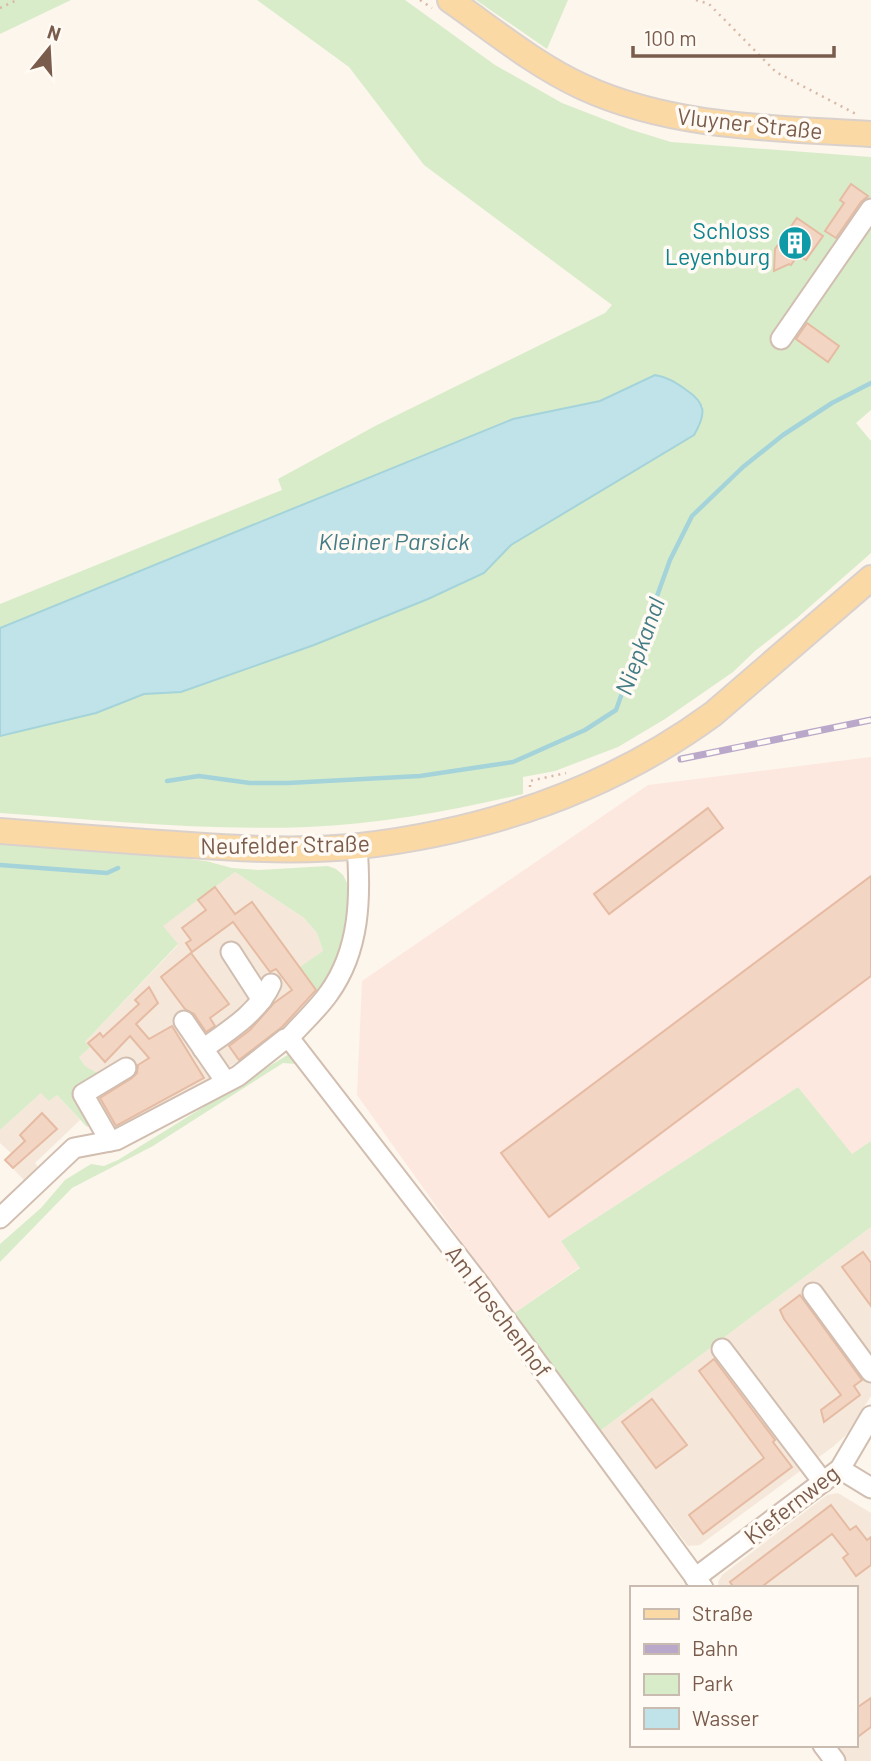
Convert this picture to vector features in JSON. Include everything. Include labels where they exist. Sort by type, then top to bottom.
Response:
[{"type":"main road","name":"Vluyner Straße","points":[[450,0],[561,76],[607,98],[650,111],[695,121],[868,126]]},
{"type":"main road","name":"Neufelder Straße","points":[[0,831],[244,849],[357,846],[438,834],[481,823],[572,794],[624,770],[690,731],[871,578]]},
{"type":"street","points":[[781,339],[871,209]]},
{"type":"street","points":[[0,1218],[74,1148],[116,1140],[238,1076],[289,1038],[330,993],[351,950],[360,889],[357,846]]},
{"type":"street","points":[[203,1049],[255,1009],[267,992],[231,952]]},
{"type":"street","points":[[184,1021],[226,1082]]},
{"type":"street","name":"Am Hoschenhof","points":[[289,1038],[481,1286],[699,1583]]},
{"type":"street","points":[[110,1141],[83,1094],[126,1068]]},
{"type":"street","points":[[813,1293],[871,1372]]},
{"type":"street","points":[[722,1349],[822,1482]]},
{"type":"street","name":"Kiefernweg","points":[[699,1583],[840,1469],[871,1416]]},
{"type":"street","points":[[840,1469],[871,1488]]},
{"type":"street","points":[[824,1747],[835,1761]]},
{"type":"path","points":[[0,8],[17,0]]},
{"type":"path","points":[[696,0],[709,4],[776,72],[868,126]]},
{"type":"path","points":[[530,795],[530,780],[575,771]]},
{"type":"shaded area","points":[[871,757],[871,1141],[852,1155],[798,1087],[561,1241],[580,1267],[513,1314],[357,1095],[362,981],[648,785]]},
{"type":"shaded area","points":[[235,872],[304,918],[317,933],[323,951],[322,998],[239,1061],[115,1134],[76,1091],[85,1066],[79,1057],[85,1042],[178,945],[162,926]]},
{"type":"shaded area","points":[[41,1093],[57,1095],[80,1120],[35,1163],[41,1171],[28,1184],[4,1160],[11,1153],[0,1143],[0,1130]]},
{"type":"shaded area","points":[[871,1227],[871,1396],[846,1435],[834,1446],[700,1545],[688,1546],[600,1431]]},
{"type":"shaded area","points":[[838,1493],[871,1513],[871,1761],[847,1761],[837,1747],[857,1747],[857,1586],[719,1586],[718,1582],[722,1575],[827,1495]]},
{"type":"green space","points":[[0,0],[71,0],[0,34]]},
{"type":"green space","points":[[257,0],[405,0],[495,65],[562,103],[629,129],[671,142],[871,157],[871,410],[856,423],[871,441],[871,553],[733,672],[665,719],[618,747],[555,771],[523,777],[523,794],[416,816],[308,827],[192,826],[0,813],[0,736],[96,713],[144,694],[181,692],[314,645],[428,599],[484,573],[511,545],[699,427],[703,416],[703,406],[621,393],[600,401],[513,419],[0,628],[0,604],[282,490],[278,479],[377,425],[605,313],[612,305],[424,165],[349,67]]},
{"type":"green space","points":[[476,0],[568,0],[547,49]]},
{"type":"green space","points":[[0,841],[156,855],[206,861],[232,868],[259,870],[328,866],[343,875],[347,883],[347,939],[322,998],[300,967],[323,951],[317,933],[304,918],[235,872],[163,926],[178,944],[85,1042],[90,1047],[79,1057],[85,1066],[102,1076],[76,1091],[95,1121],[87,1127],[57,1095],[49,1101],[41,1093],[0,1130]]},
{"type":"green space","points":[[289,1054],[296,1064],[283,1063],[153,1146],[72,1188],[0,1262],[0,1244],[41,1208],[65,1180],[91,1164],[104,1166],[118,1160]]},
{"type":"green space","points":[[798,1087],[852,1154],[871,1141],[871,1227],[600,1431],[513,1314],[580,1268],[561,1241]]},
{"type":"water","name":"Kleiner Parsick","points":[[655,375],[678,384],[701,404],[701,420],[694,435],[511,545],[484,573],[428,599],[314,645],[181,692],[144,694],[96,713],[0,736],[0,628],[513,419],[600,401]]},
{"type":"building","points":[[851,184],[868,196],[836,238],[825,231],[844,203],[840,200]]},
{"type":"building","name":"Schloss Leyenburg","points":[[797,218],[823,236],[806,260],[798,255],[791,265],[774,271],[775,249]]},
{"type":"building","points":[[807,323],[839,346],[828,362],[796,339]]},
{"type":"building","points":[[708,808],[723,828],[609,914],[594,894]]},
{"type":"building","points":[[871,876],[871,976],[549,1217],[501,1153]]},
{"type":"building","points":[[215,887],[235,914],[252,902],[316,990],[282,1027],[239,1060],[229,1046],[250,1030],[274,1003],[292,990],[276,969],[270,972],[233,922],[192,952],[186,943],[191,940],[182,928],[206,910],[198,900]]},
{"type":"building","points":[[191,953],[229,1004],[210,1018],[215,1026],[206,1032],[194,1014],[185,1009],[161,977]]},
{"type":"building","points":[[149,987],[158,1003],[136,1024],[149,1039],[172,1026],[204,1078],[116,1126],[100,1098],[132,1078],[137,1073],[138,1065],[149,1058],[130,1036],[105,1062],[88,1043],[100,1033],[103,1037],[139,1004],[135,1000]]},
{"type":"building","points":[[42,1113],[57,1129],[13,1168],[5,1160],[25,1141],[20,1135]]},
{"type":"building","points":[[863,1252],[871,1263],[871,1306],[842,1267]]},
{"type":"building","points":[[800,1295],[862,1380],[854,1386],[860,1395],[824,1422],[821,1410],[841,1395],[780,1310]]},
{"type":"building","points":[[714,1359],[792,1467],[703,1534],[689,1515],[764,1458],[699,1371]]},
{"type":"building","points":[[652,1399],[687,1445],[656,1468],[622,1422]]},
{"type":"building","points":[[831,1505],[850,1530],[856,1526],[867,1540],[871,1537],[871,1565],[856,1576],[843,1558],[848,1554],[832,1534],[763,1586],[733,1586],[730,1582]]},
{"type":"building","points":[[871,1698],[871,1727],[857,1738],[857,1708]]},
{"type":"waterway","name":"Niepkanal","points":[[167,781],[199,776],[250,783],[288,783],[420,776],[513,762],[585,730],[616,710],[670,560],[692,516],[743,467],[783,435],[832,403],[871,383]]},
{"type":"waterway","name":"Niepkanal","points":[[0,865],[107,873],[118,868]]},
{"type":"railway","points":[[681,759],[871,720]]},
{"type":"place","name":"Schloss Leyenburg","points":[[795,243]]}]
